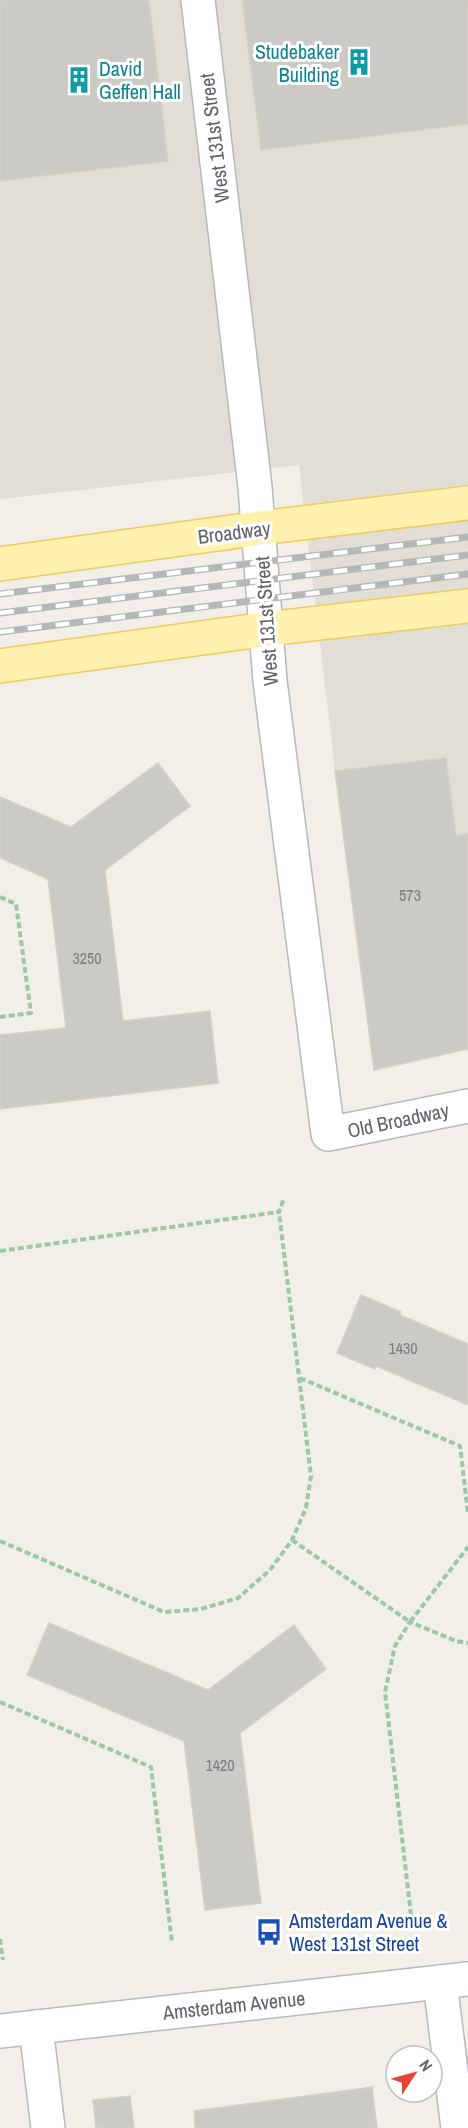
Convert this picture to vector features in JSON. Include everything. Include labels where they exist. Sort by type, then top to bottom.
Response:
[{"type":"main road","name":"Broadway","points":[[0,564],[260,528],[468,504]]},
{"type":"main road","points":[[0,666],[267,629],[468,606]]},
{"type":"street","name":"West 131st Street","points":[[198,0],[260,528],[270,681],[328,1134]]},
{"type":"street","name":"Old Broadway","points":[[328,1134],[468,1106]]},
{"type":"street","name":"Amsterdam Avenue","points":[[0,2031],[454,1980]]},
{"type":"street","points":[[454,1980],[458,2128]]},
{"type":"street","points":[[36,2027],[48,2128]]},
{"type":"path","points":[[0,897],[16,904],[31,1013],[0,1017]]},
{"type":"path","points":[[0,1541],[164,1612],[201,1609],[238,1598],[270,1570],[292,1540],[306,1508],[311,1476],[279,1212],[284,1198]]},
{"type":"path","points":[[0,1251],[279,1212]]},
{"type":"path","points":[[299,1378],[460,1446],[468,1514]]},
{"type":"path","points":[[292,1540],[410,1622],[456,1641],[468,1643]]},
{"type":"path","points":[[411,1915],[385,1692],[395,1646],[410,1622],[468,1547]]},
{"type":"path","points":[[0,1702],[151,1767],[172,1943]]},
{"type":"path","points":[[0,1939],[3,1960]]},
{"type":"shaded area","points":[[0,0],[468,0],[468,1049],[374,1070],[335,771],[299,465],[0,499]]},
{"type":"building","name":"David Geffen Hall","points":[[0,0],[149,0],[168,161],[0,181]]},
{"type":"building","name":"Studebaker Building","points":[[242,0],[468,0],[468,124],[261,150]]},
{"type":"building","points":[[446,758],[456,836],[468,833],[468,1049],[374,1070],[335,771]]},
{"type":"building","points":[[158,763],[190,806],[105,870],[123,1021],[210,1011],[218,1083],[0,1109],[0,1035],[66,1028],[48,879],[0,858],[0,797],[71,827]]},
{"type":"building","points":[[361,1295],[401,1312],[400,1315],[468,1344],[468,1405],[376,1366],[375,1369],[337,1353]]},
{"type":"building","points":[[49,1623],[208,1690],[294,1625],[326,1669],[240,1733],[261,1903],[205,1910],[184,1741],[27,1675]]},
{"type":"building","points":[[372,2087],[377,2128],[195,2128],[194,2111]]},
{"type":"building","points":[[130,2096],[134,2128],[96,2128],[93,2100]]},
{"type":"railway","points":[[0,594],[468,537]]},
{"type":"railway","points":[[0,613],[468,555]]},
{"type":"railway","points":[[0,632],[468,574]]},
{"type":"place","name":"Studebaker Building","points":[[359,62]]},
{"type":"place","name":"David Geffen Hall","points":[[79,80]]},
{"type":"place","name":"Amsterdam Avenue & West 131st Street","points":[[269,1932]]}]
